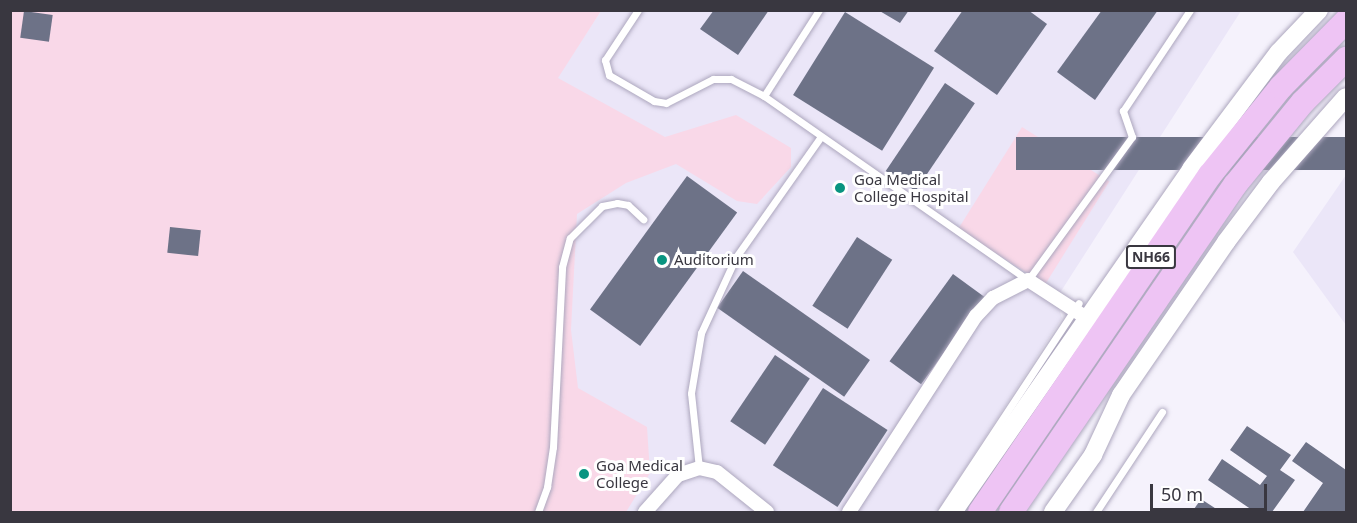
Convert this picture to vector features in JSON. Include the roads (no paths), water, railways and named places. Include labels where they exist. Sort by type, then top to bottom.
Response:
[{"type":"highway","name":"NH66","points":[[980,513],[1210,175],[1275,94],[1347,21]]},
{"type":"highway","name":"NH66","points":[[1011,513],[1235,185],[1303,102],[1347,59]]},
{"type":"street","points":[[953,513],[1080,311],[1279,52],[1319,10]]},
{"type":"street","points":[[1053,513],[1093,455],[1121,395],[1226,242],[1271,182],[1347,97]]},
{"type":"street","points":[[849,513],[976,316],[993,298],[1028,280],[1080,311]]},
{"type":"street","points":[[645,513],[678,475],[699,468],[717,472],[767,513]]},
{"type":"lane","points":[[638,10],[605,60],[609,75],[654,101],[666,103],[713,79],[731,80],[764,96],[820,138],[1028,280],[1132,137],[1123,111],[1190,10]]},
{"type":"lane","points":[[764,96],[819,10]]},
{"type":"lane","points":[[699,468],[691,393],[701,333],[736,257],[820,138]]},
{"type":"lane","points":[[538,513],[547,487],[553,447],[562,267],[570,238],[602,206],[618,202],[628,205],[644,219]]},
{"type":"lane","points":[[941,513],[1080,311]]},
{"type":"lane","points":[[1096,513],[1162,412]]},
{"type":"place","name":"Goa Medical College Hospital","points":[[840,188]]},
{"type":"place","name":"Auditorium","points":[[662,260]]},
{"type":"place","name":"Goa Medical College","points":[[584,474]]}]
